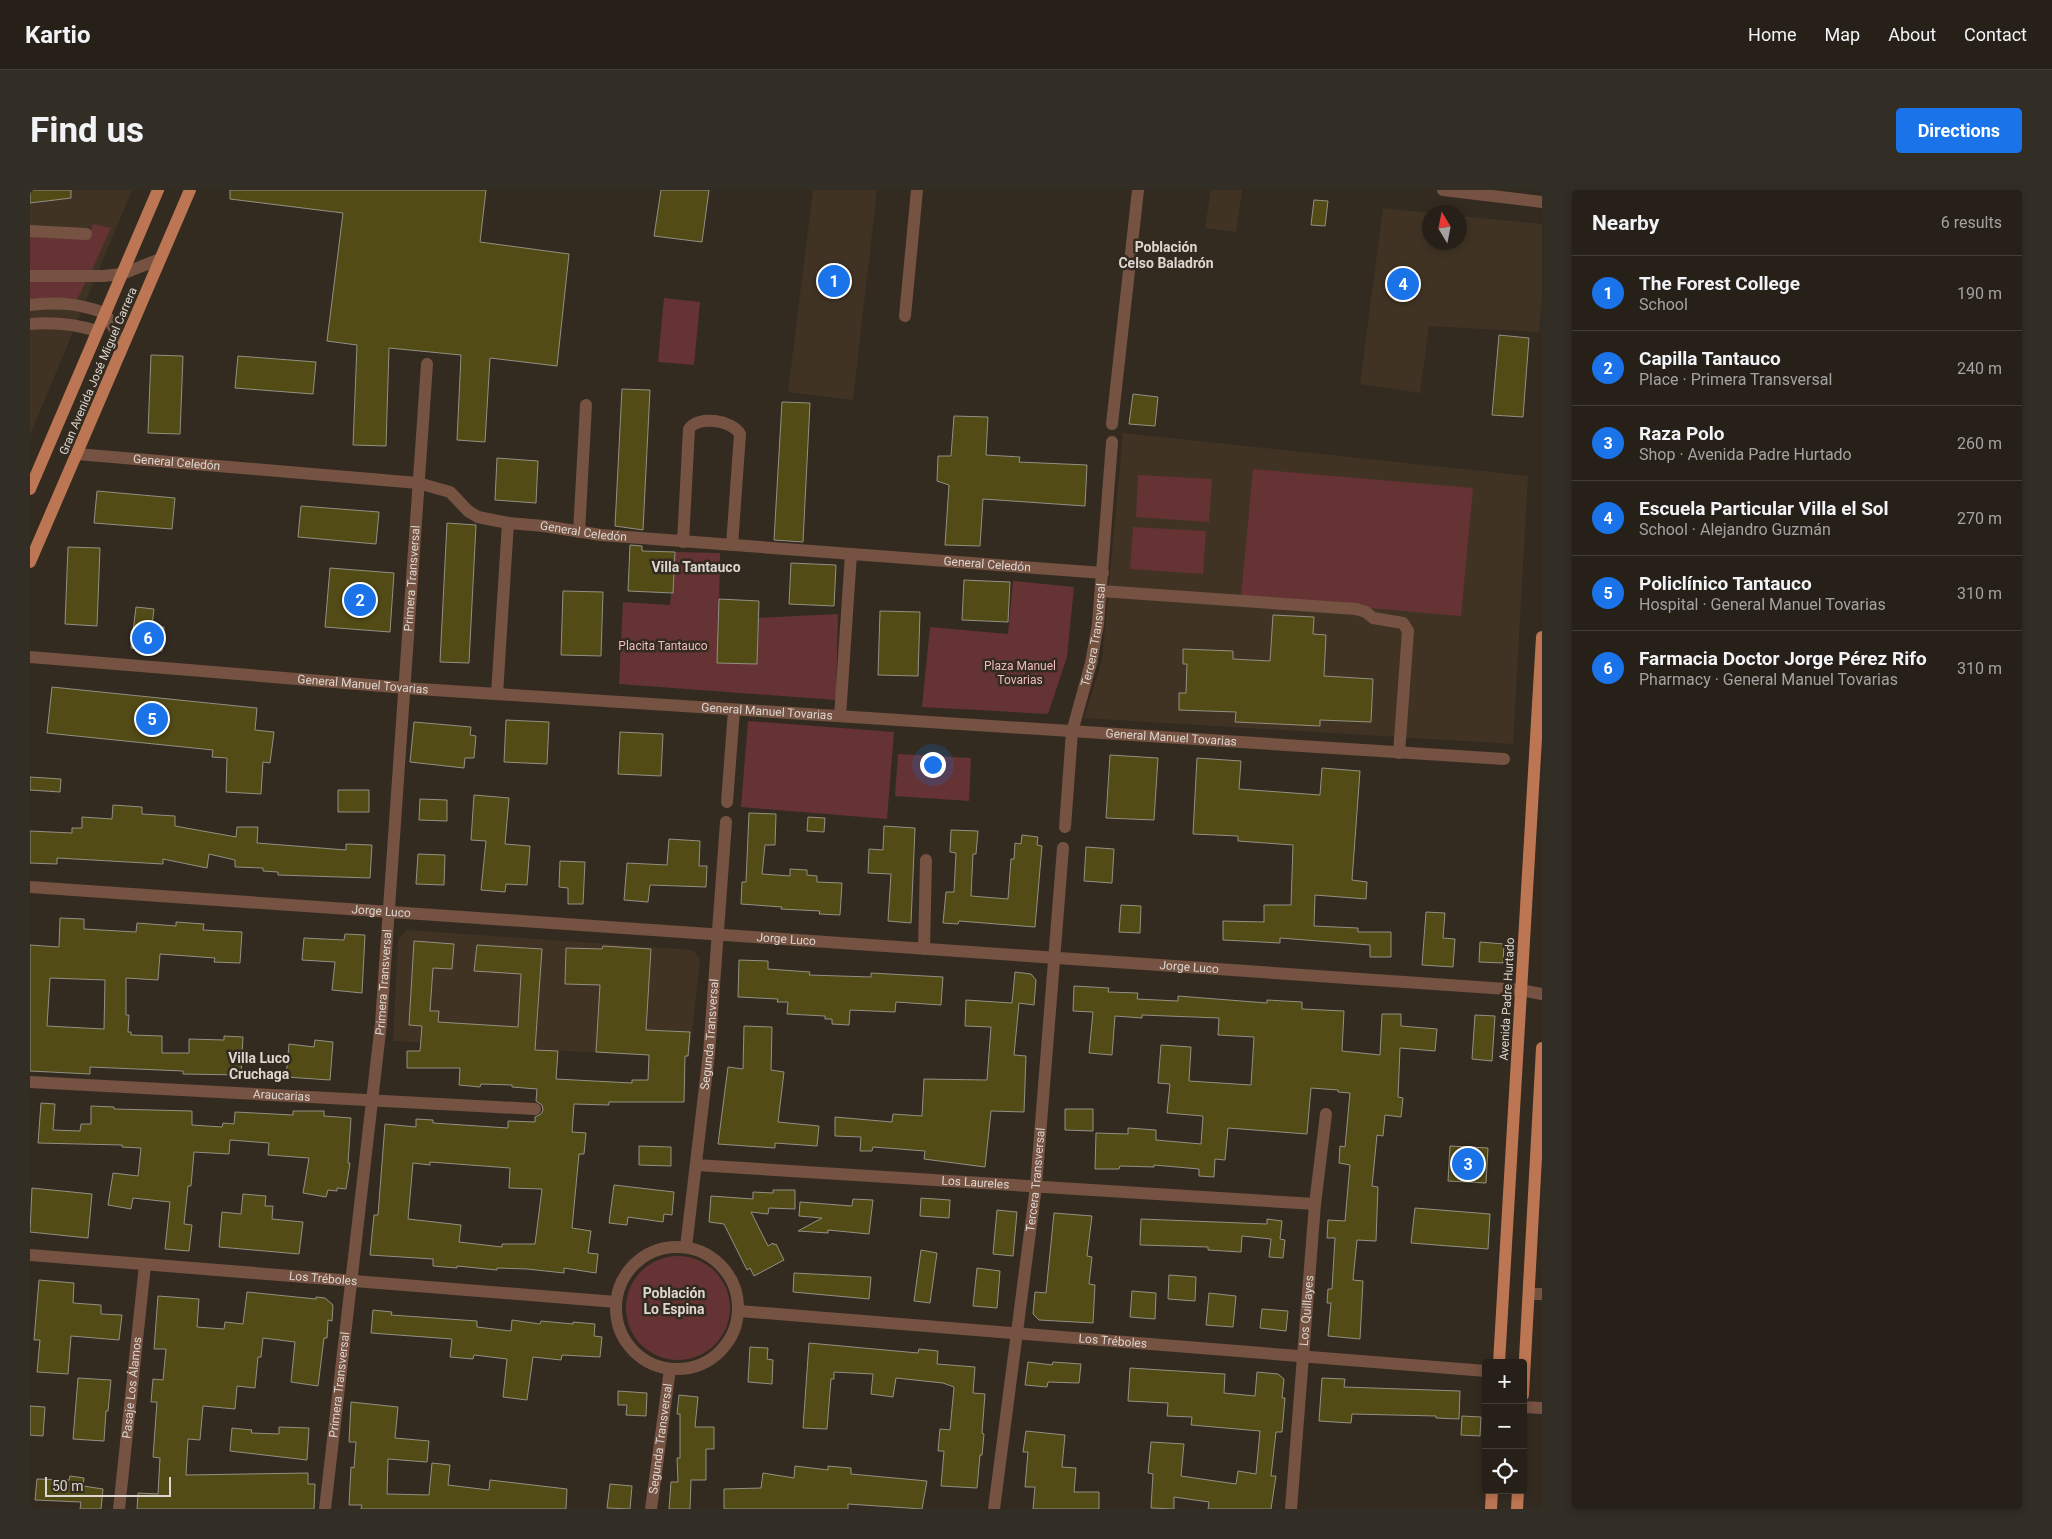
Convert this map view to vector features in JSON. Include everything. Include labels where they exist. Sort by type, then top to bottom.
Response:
[{"type":"main road","name":"Gran Avenida José Miguel Carrera","points":[[30,489],[158,190]]},
{"type":"main road","name":"Gran Avenida José Miguel Carrera","points":[[30,562],[190,190]]},
{"type":"main road","name":"Avenida Padre Hurtado","points":[[1499,1359],[1542,637]]},
{"type":"main road","points":[[1525,1359],[1538,1186],[1542,1048]]},
{"type":"main road","points":[[1491,1509],[1492,1494]]},
{"type":"main road","points":[[1517,1509],[1518,1494]]},
{"type":"street","points":[[904,316],[917,190]]},
{"type":"street","points":[[1112,424],[1138,190]]},
{"type":"street","points":[[1443,190],[1542,202]]},
{"type":"street","points":[[30,231],[86,234]]},
{"type":"street","points":[[30,276],[103,276],[122,274],[160,259]]},
{"type":"street","points":[[30,305],[58,302],[72,303],[105,313],[115,330],[120,353]]},
{"type":"street","points":[[30,324],[57,323],[81,326],[97,332]]},
{"type":"street","name":"Primera Transversal","points":[[324,1509],[373,1100],[389,912],[403,688],[427,364]]},
{"type":"street","points":[[579,532],[586,405]]},
{"type":"street","points":[[683,542],[689,429],[693,423],[703,420],[731,425],[737,428],[740,434],[732,545]]},
{"type":"street","name":"Tercera Transversal","points":[[1065,827],[1072,732],[1091,663],[1101,591],[1112,442]]},
{"type":"street","name":"General Celedón","points":[[77,454],[418,483],[450,492],[468,511],[478,516],[508,523],[552,527],[579,532],[683,542],[1102,573]]},
{"type":"street","points":[[497,694],[508,523]]},
{"type":"street","points":[[840,716],[851,554]]},
{"type":"street","points":[[1101,591],[1356,609],[1366,612],[1373,618],[1403,623],[1408,632],[1398,753]]},
{"type":"street","name":"General Manuel Tovarias","points":[[30,657],[403,688],[1504,759]]},
{"type":"street","points":[[728,802],[734,710]]},
{"type":"street","name":"Segunda Transversal","points":[[686,1247],[709,1053],[726,822]]},
{"type":"street","name":"Tercera Transversal","points":[[994,1509],[1036,1186],[1056,958],[1063,848]]},
{"type":"street","points":[[924,949],[926,860]]},
{"type":"street","name":"Jorge Luco","points":[[30,887],[1521,990],[1542,994]]},
{"type":"street","name":"Araucarias","points":[[30,1082],[535,1109]]},
{"type":"street","name":"Los Quillayes","points":[[1291,1509],[1315,1204],[1326,1114]]},
{"type":"street","name":"Los Laureles","points":[[696,1165],[1315,1204]]},
{"type":"street","points":[[666,1247],[686,1247],[708,1254],[725,1269],[736,1289],[739,1311],[734,1330],[727,1343],[717,1355],[700,1365],[690,1368],[670,1369],[650,1363],[626,1342],[618,1323],[616,1302],[624,1278],[639,1260],[666,1247]]},
{"type":"street","name":"Los Tréboles","points":[[30,1255],[616,1302]]},
{"type":"street","name":"Pasaje Los Álamos","points":[[119,1509],[145,1265]]},
{"type":"street","points":[[1529,1294],[1542,1294]]},
{"type":"street","name":"Los Tréboles","points":[[739,1311],[1482,1371]]},
{"type":"street","name":"Segunda Transversal","points":[[651,1509],[670,1369]]},
{"type":"street","points":[[1527,1407],[1542,1408]]},
{"type":"shaded area","points":[[30,190],[132,190],[30,435]]},
{"type":"shaded area","points":[[813,190],[877,190],[853,400],[788,392]]},
{"type":"shaded area","points":[[1211,190],[1242,190],[1236,232],[1205,228]]},
{"type":"shaded area","points":[[1383,208],[1422,212],[1422,250],[1467,250],[1467,217],[1542,224],[1542,299],[1539,332],[1429,326],[1420,393],[1360,384]]},
{"type":"shaded area","points":[[1123,433],[1528,476],[1513,744],[1084,718],[1102,661]]},
{"type":"shaded area","points":[[407,930],[693,950],[700,959],[689,1058],[393,1041],[398,940]]},
{"type":"green space","points":[[93,224],[111,228],[90,274],[30,273],[30,235],[88,237]]},
{"type":"green space","points":[[30,278],[88,278],[75,303],[30,305]]},
{"type":"green space","points":[[664,298],[700,302],[694,365],[658,362]]},
{"type":"green space","points":[[1253,469],[1473,488],[1461,616],[1241,597]]},
{"type":"green space","points":[[1138,475],[1212,479],[1209,522],[1136,517]]},
{"type":"green space","points":[[1133,527],[1206,531],[1203,574],[1130,569]]},
{"type":"green space","name":"Placita Tantauco","points":[[675,552],[720,553],[718,663],[757,664],[759,618],[838,614],[836,700],[619,684],[623,602],[670,605]]},
{"type":"green space","name":"Plaza Manuel Tovarias","points":[[1013,581],[1074,587],[1067,657],[1048,714],[922,707],[930,627],[1008,634]]},
{"type":"green space","points":[[748,721],[894,732],[887,819],[741,807]]},
{"type":"green space","points":[[898,754],[971,758],[969,801],[895,796]]},
{"type":"green space","points":[[678,1256],[698,1260],[707,1264],[715,1271],[722,1279],[726,1288],[730,1308],[726,1328],[722,1337],[715,1345],[707,1352],[698,1356],[678,1360],[658,1356],[649,1352],[641,1345],[634,1337],[630,1328],[626,1308],[630,1288],[634,1279],[641,1271],[649,1264],[658,1260]]},
{"type":"building","points":[[30,190],[71,190],[71,198],[30,203]]},
{"type":"building","points":[[230,190],[486,190],[480,242],[569,254],[557,366],[490,358],[485,442],[457,440],[461,355],[389,348],[386,446],[353,445],[357,345],[327,341],[343,213],[230,199]]},
{"type":"building","points":[[661,190],[709,190],[702,242],[654,236]]},
{"type":"building","points":[[1314,200],[1328,201],[1325,226],[1311,225]]},
{"type":"building","points":[[1499,335],[1529,338],[1523,417],[1492,415]]},
{"type":"building","points":[[151,355],[183,356],[180,434],[148,433]]},
{"type":"building","points":[[238,356],[316,362],[313,394],[235,388]]},
{"type":"building","points":[[622,389],[650,390],[643,530],[615,526]]},
{"type":"building","points":[[1133,394],[1158,397],[1155,426],[1129,424]]},
{"type":"building","points":[[782,402],[810,403],[803,542],[774,540]]},
{"type":"building","points":[[954,416],[988,417],[986,455],[1020,457],[1019,462],[1087,465],[1085,506],[983,499],[980,546],[945,545],[949,485],[937,481],[938,456],[951,456]]},
{"type":"building","points":[[497,458],[538,461],[536,503],[495,500]]},
{"type":"building","points":[[97,491],[175,498],[172,529],[94,523]]},
{"type":"building","points":[[301,506],[379,512],[376,544],[298,537]]},
{"type":"building","points":[[447,523],[476,525],[469,663],[440,662]]},
{"type":"building","points":[[630,545],[642,546],[642,551],[675,552],[673,593],[628,591]]},
{"type":"building","points":[[68,547],[100,548],[97,626],[65,624]]},
{"type":"building","points":[[791,563],[836,565],[834,606],[789,604]]},
{"type":"building","points":[[330,568],[394,573],[390,632],[325,627]]},
{"type":"building","points":[[964,580],[1010,582],[1008,622],[962,620]]},
{"type":"building","points":[[563,591],[603,592],[601,656],[561,655]]},
{"type":"building","points":[[719,599],[759,601],[757,664],[717,663]]},
{"type":"building","points":[[136,607],[154,609],[152,626],[164,627],[162,651],[131,648]]},
{"type":"building","points":[[880,611],[920,612],[918,676],[878,675]]},
{"type":"building","points":[[1273,615],[1314,617],[1313,634],[1326,635],[1324,676],[1373,679],[1371,722],[1320,720],[1320,726],[1235,722],[1236,712],[1179,710],[1179,693],[1186,693],[1187,664],[1183,664],[1183,649],[1233,651],[1233,659],[1270,661]]},
{"type":"building","points":[[52,687],[257,708],[255,730],[274,732],[270,763],[263,762],[261,794],[226,792],[227,758],[212,757],[213,750],[47,733]]},
{"type":"building","points":[[506,720],[549,722],[547,764],[504,762]]},
{"type":"building","points":[[414,722],[471,727],[470,735],[476,736],[474,758],[465,758],[464,768],[410,762]]},
{"type":"building","points":[[620,732],[663,734],[661,776],[618,774]]},
{"type":"building","points":[[1110,755],[1158,758],[1154,820],[1106,818]]},
{"type":"building","points":[[1197,758],[1241,761],[1239,789],[1320,795],[1322,768],[1360,771],[1352,880],[1367,882],[1366,899],[1315,895],[1314,926],[1358,928],[1358,932],[1391,932],[1391,957],[1370,957],[1370,945],[1280,938],[1280,943],[1223,940],[1223,921],[1264,922],[1264,905],[1291,905],[1293,845],[1238,841],[1238,836],[1193,834]]},
{"type":"building","points":[[30,777],[61,779],[60,792],[30,790]]},
{"type":"building","points":[[338,790],[369,790],[369,812],[338,812]]},
{"type":"building","points":[[474,795],[509,798],[505,844],[530,846],[527,885],[506,884],[505,892],[481,890],[486,841],[471,840]]},
{"type":"building","points":[[420,799],[447,800],[447,821],[419,820]]},
{"type":"building","points":[[113,805],[142,807],[142,814],[175,816],[175,826],[236,837],[237,827],[258,827],[257,843],[346,850],[346,844],[372,845],[370,878],[278,875],[278,872],[263,871],[263,868],[235,867],[235,860],[209,854],[207,868],[163,859],[163,864],[57,858],[57,864],[30,863],[30,831],[72,833],[72,828],[82,828],[82,817],[112,819]]},
{"type":"building","points":[[749,813],[776,814],[775,845],[765,845],[762,874],[790,876],[790,869],[807,870],[807,875],[817,876],[817,882],[842,883],[840,915],[819,914],[820,911],[741,904],[742,882],[746,882]]},
{"type":"building","points":[[808,817],[825,818],[824,832],[807,831]]},
{"type":"building","points":[[884,826],[915,828],[911,923],[888,921],[891,874],[868,873],[869,849],[883,850]]},
{"type":"building","points":[[951,830],[978,831],[976,854],[973,854],[971,896],[1008,899],[1011,859],[1014,859],[1015,843],[1021,844],[1022,835],[1038,837],[1037,845],[1042,846],[1035,927],[959,921],[958,924],[943,923],[946,892],[954,892],[956,853],[950,852]]},
{"type":"building","points":[[669,839],[700,841],[699,866],[707,866],[706,887],[650,885],[648,902],[624,900],[627,863],[667,865]]},
{"type":"building","points":[[1086,847],[1114,849],[1112,883],[1084,881]]},
{"type":"building","points":[[418,854],[445,855],[444,885],[416,884]]},
{"type":"building","points":[[560,861],[585,862],[583,904],[568,904],[568,888],[559,887]]},
{"type":"building","points":[[1121,905],[1141,906],[1140,933],[1119,932]]},
{"type":"building","points":[[1426,912],[1445,913],[1443,938],[1455,939],[1453,967],[1422,965]]},
{"type":"building","points":[[60,918],[84,919],[84,929],[136,932],[137,923],[176,926],[176,922],[204,924],[203,930],[242,932],[240,963],[214,962],[215,958],[160,954],[158,980],[126,978],[126,1015],[129,1015],[128,1032],[131,1032],[131,1035],[162,1036],[162,1053],[189,1053],[189,1039],[224,1040],[224,1036],[243,1037],[241,1075],[183,1074],[183,1071],[90,1067],[90,1074],[30,1071],[30,945],[59,947]],"holes":[[[50,978],[105,980],[104,1029],[47,1026]]]},
{"type":"building","points":[[345,934],[365,935],[362,993],[332,990],[335,962],[302,960],[304,938],[344,940]]},
{"type":"building","points":[[414,941],[454,944],[452,969],[433,968],[430,1011],[439,1011],[438,1022],[518,1027],[521,974],[474,971],[477,945],[542,949],[535,1050],[558,1051],[556,1079],[632,1083],[632,1080],[648,1080],[649,1055],[596,1052],[600,985],[565,984],[566,948],[602,949],[603,946],[651,949],[646,1030],[690,1032],[688,1056],[685,1056],[684,1102],[609,1102],[609,1105],[574,1104],[572,1132],[586,1133],[584,1154],[579,1154],[572,1228],[591,1231],[588,1253],[598,1254],[596,1273],[564,1268],[564,1273],[527,1269],[497,1268],[497,1270],[457,1266],[457,1268],[433,1266],[433,1259],[370,1255],[374,1215],[378,1215],[385,1124],[416,1127],[416,1119],[433,1120],[433,1123],[508,1128],[508,1121],[535,1122],[535,1117],[541,1114],[543,1110],[542,1105],[536,1101],[537,1089],[512,1087],[512,1085],[481,1084],[480,1087],[459,1085],[460,1068],[407,1068],[407,1051],[420,1051],[422,1026],[409,1025]],"holes":[[[430,1162],[510,1168],[509,1188],[542,1189],[535,1244],[502,1244],[502,1247],[459,1242],[461,1225],[408,1219],[413,1163],[430,1165]]]},
{"type":"building","points":[[1480,942],[1504,944],[1503,963],[1479,962]]},
{"type":"building","points":[[739,960],[768,961],[768,969],[810,972],[809,975],[871,977],[871,973],[943,977],[941,1005],[896,1002],[895,1012],[850,1010],[849,1025],[832,1024],[832,1019],[825,1019],[825,1016],[787,1014],[788,1002],[777,1002],[778,999],[738,997]]},
{"type":"building","points":[[1015,972],[1031,974],[1036,980],[1034,1005],[1019,1003],[1014,1055],[1026,1056],[1024,1112],[991,1111],[985,1167],[924,1159],[925,1151],[873,1147],[872,1151],[860,1151],[861,1137],[835,1136],[835,1117],[892,1122],[893,1114],[922,1116],[924,1079],[987,1080],[991,1027],[965,1026],[966,1000],[1012,1003]]},
{"type":"building","points":[[1074,986],[1109,988],[1108,992],[1138,993],[1137,999],[1178,1001],[1178,996],[1267,1003],[1267,1000],[1302,1002],[1302,1009],[1344,1011],[1342,1051],[1380,1055],[1382,1014],[1401,1014],[1401,1026],[1437,1029],[1435,1051],[1400,1048],[1398,1097],[1403,1098],[1401,1117],[1385,1115],[1383,1136],[1377,1135],[1372,1186],[1378,1187],[1376,1241],[1357,1240],[1353,1280],[1363,1281],[1360,1339],[1328,1336],[1331,1303],[1327,1303],[1328,1289],[1332,1289],[1335,1238],[1327,1238],[1328,1220],[1345,1221],[1350,1165],[1339,1163],[1340,1146],[1345,1147],[1350,1093],[1311,1088],[1307,1134],[1228,1128],[1225,1160],[1215,1159],[1214,1177],[1199,1176],[1199,1169],[1154,1165],[1154,1167],[1120,1166],[1119,1169],[1095,1169],[1096,1133],[1128,1134],[1128,1128],[1156,1130],[1156,1140],[1201,1144],[1203,1116],[1167,1113],[1170,1084],[1158,1083],[1161,1045],[1191,1047],[1189,1081],[1251,1085],[1254,1037],[1218,1035],[1219,1018],[1142,1015],[1142,1018],[1115,1016],[1112,1055],[1089,1053],[1093,1012],[1073,1011]]},
{"type":"building","points":[[1475,1015],[1495,1016],[1492,1061],[1472,1059]]},
{"type":"building","points":[[744,1026],[772,1027],[771,1070],[784,1072],[778,1122],[819,1126],[817,1146],[775,1143],[775,1148],[718,1144],[728,1067],[743,1069]]},
{"type":"building","points":[[315,1040],[333,1042],[330,1080],[286,1077],[289,1044],[314,1047]]},
{"type":"building","points":[[41,1103],[55,1104],[53,1130],[80,1131],[81,1124],[91,1124],[91,1106],[114,1107],[114,1109],[192,1111],[192,1125],[222,1127],[223,1123],[234,1124],[235,1112],[293,1115],[293,1111],[324,1111],[324,1116],[351,1118],[348,1163],[350,1163],[346,1189],[328,1190],[326,1197],[303,1193],[309,1158],[268,1155],[269,1143],[230,1140],[229,1154],[194,1152],[191,1186],[188,1186],[184,1224],[192,1225],[189,1251],[165,1249],[170,1202],[133,1198],[131,1209],[108,1205],[113,1173],[138,1176],[141,1148],[122,1147],[122,1145],[38,1143]]},
{"type":"building","points":[[1065,1109],[1093,1109],[1093,1131],[1065,1130]]},
{"type":"building","points":[[639,1146],[671,1147],[671,1166],[639,1165]]},
{"type":"building","points":[[1450,1146],[1488,1148],[1486,1183],[1448,1181]]},
{"type":"building","points":[[614,1185],[674,1192],[672,1215],[664,1214],[663,1222],[628,1217],[627,1225],[609,1223]]},
{"type":"building","points":[[32,1188],[92,1194],[88,1238],[30,1232]]},
{"type":"building","points":[[773,1190],[795,1190],[795,1209],[769,1208],[768,1214],[751,1212],[768,1246],[773,1243],[774,1245],[776,1244],[784,1260],[754,1276],[750,1268],[747,1270],[724,1224],[709,1222],[711,1196],[753,1199],[753,1192],[773,1193]]},
{"type":"building","points":[[243,1194],[266,1196],[265,1206],[273,1206],[272,1219],[303,1222],[299,1254],[219,1247],[222,1212],[241,1214]]},
{"type":"building","points":[[921,1198],[950,1200],[949,1218],[920,1216]]},
{"type":"building","points":[[853,1199],[873,1200],[869,1234],[828,1230],[828,1233],[798,1231],[822,1218],[799,1216],[800,1202],[852,1206]]},
{"type":"building","points":[[1415,1208],[1490,1214],[1488,1249],[1411,1243]]},
{"type":"building","points":[[997,1210],[1017,1212],[1013,1256],[993,1254]]},
{"type":"building","points":[[1054,1213],[1092,1216],[1087,1256],[1092,1257],[1089,1284],[1095,1285],[1093,1323],[1039,1320],[1033,1314],[1035,1292],[1046,1293]]},
{"type":"building","points":[[1141,1219],[1267,1224],[1267,1219],[1282,1221],[1280,1239],[1285,1240],[1283,1258],[1269,1257],[1271,1239],[1242,1236],[1241,1252],[1208,1250],[1208,1247],[1140,1245]]},
{"type":"building","points":[[921,1250],[937,1253],[930,1303],[914,1301]]},
{"type":"building","points":[[977,1268],[1000,1271],[997,1308],[973,1306]]},
{"type":"building","points":[[794,1273],[871,1277],[869,1299],[793,1292]]},
{"type":"building","points":[[1169,1275],[1196,1277],[1195,1301],[1168,1299]]},
{"type":"building","points":[[39,1280],[74,1283],[73,1303],[101,1305],[101,1314],[122,1315],[119,1340],[71,1336],[68,1374],[37,1372],[40,1340],[34,1340]]},
{"type":"building","points":[[1132,1291],[1156,1293],[1155,1319],[1130,1317]]},
{"type":"building","points":[[247,1292],[316,1299],[316,1297],[325,1298],[333,1305],[332,1321],[328,1320],[327,1338],[324,1338],[318,1386],[291,1382],[295,1342],[263,1338],[261,1357],[258,1357],[255,1388],[237,1386],[235,1409],[203,1406],[200,1440],[188,1439],[186,1475],[308,1473],[308,1484],[315,1484],[314,1509],[137,1509],[138,1493],[158,1494],[160,1458],[153,1457],[157,1402],[151,1402],[153,1379],[163,1380],[166,1349],[154,1349],[158,1296],[199,1299],[197,1327],[224,1329],[225,1322],[243,1324]]},
{"type":"building","points":[[1209,1293],[1236,1296],[1233,1327],[1206,1325]]},
{"type":"building","points":[[1262,1309],[1288,1311],[1286,1331],[1260,1328]]},
{"type":"building","points":[[373,1310],[392,1312],[391,1315],[477,1321],[477,1327],[511,1331],[512,1320],[540,1324],[541,1321],[595,1324],[594,1336],[602,1337],[600,1357],[562,1355],[561,1360],[533,1357],[527,1400],[503,1397],[507,1359],[474,1355],[473,1359],[450,1357],[452,1339],[371,1333]]},
{"type":"building","points":[[809,1343],[918,1353],[919,1349],[938,1351],[937,1364],[975,1367],[973,1393],[985,1394],[982,1433],[984,1434],[977,1488],[941,1486],[944,1451],[938,1451],[940,1429],[950,1430],[954,1387],[943,1383],[896,1378],[893,1397],[871,1394],[873,1374],[834,1372],[834,1379],[831,1379],[827,1429],[803,1428]]},
{"type":"building","points":[[750,1347],[768,1348],[767,1359],[773,1360],[772,1384],[748,1382]]},
{"type":"building","points":[[1028,1362],[1052,1365],[1053,1362],[1081,1364],[1079,1383],[1048,1382],[1047,1387],[1025,1385]]},
{"type":"building","points":[[1130,1368],[1225,1374],[1224,1393],[1255,1396],[1257,1372],[1278,1374],[1284,1379],[1282,1398],[1285,1398],[1282,1432],[1276,1432],[1271,1476],[1276,1476],[1271,1509],[1208,1509],[1209,1502],[1174,1497],[1174,1509],[1151,1508],[1153,1474],[1148,1473],[1151,1442],[1184,1444],[1181,1476],[1236,1484],[1238,1471],[1256,1474],[1260,1431],[1191,1425],[1192,1417],[1167,1416],[1168,1403],[1128,1401]]},
{"type":"building","points":[[78,1378],[111,1380],[104,1441],[73,1439]]},
{"type":"building","points":[[1322,1378],[1345,1379],[1344,1387],[1460,1391],[1459,1419],[1436,1418],[1436,1416],[1352,1414],[1351,1423],[1319,1421]]},
{"type":"building","points":[[618,1391],[647,1393],[646,1416],[626,1415],[627,1405],[618,1405]]},
{"type":"building","points":[[679,1395],[698,1397],[695,1427],[714,1427],[714,1449],[706,1449],[706,1480],[691,1480],[690,1509],[669,1509],[671,1482],[678,1482],[677,1458],[680,1458],[680,1414],[677,1414]]},
{"type":"building","points":[[351,1402],[398,1407],[395,1438],[429,1441],[427,1462],[388,1459],[387,1494],[429,1495],[432,1463],[450,1465],[448,1485],[489,1490],[490,1480],[567,1489],[566,1509],[361,1509],[362,1505],[349,1505],[351,1467],[354,1468],[356,1442],[349,1442]]},
{"type":"building","points":[[30,1406],[45,1407],[43,1436],[30,1435]]},
{"type":"building","points":[[1462,1416],[1481,1417],[1480,1436],[1461,1435]]},
{"type":"building","points":[[279,1427],[309,1428],[307,1460],[230,1451],[232,1428],[252,1430],[251,1433],[279,1434]]},
{"type":"building","points":[[1026,1431],[1065,1435],[1062,1467],[1076,1468],[1074,1492],[1099,1492],[1099,1509],[1033,1509],[1035,1487],[1025,1487],[1028,1452],[1023,1452]]},
{"type":"building","points":[[795,1466],[828,1470],[828,1466],[851,1468],[851,1474],[927,1481],[922,1509],[848,1504],[848,1509],[724,1509],[724,1489],[761,1488],[763,1473],[794,1478]]},
{"type":"building","points":[[70,1476],[84,1478],[83,1486],[103,1489],[101,1509],[80,1509],[81,1502],[35,1500],[37,1479],[69,1480]]},
{"type":"building","points":[[610,1484],[632,1486],[630,1509],[607,1508]]},
{"type":"place","name":"The Forest College","points":[[834,281]]},
{"type":"place","name":"Escuela Particular Villa el Sol","points":[[1403,284]]},
{"type":"place","name":"Capilla Tantauco","points":[[360,600]]},
{"type":"place","name":"Farmacia Doctor Jorge Pérez Rifo","points":[[148,638]]},
{"type":"place","name":"Policlínico Tantauco","points":[[152,719]]},
{"type":"place","name":"Raza Polo","points":[[1468,1164]]},
{"type":"district","name":"Población Celso Baladrón","points":[[1166,256]]},
{"type":"district","name":"Villa Tantauco","points":[[696,567]]},
{"type":"district","name":"Villa Luco Cruchaga","points":[[259,1066]]},
{"type":"district","name":"Población Lo Espina","points":[[674,1302]]}]
